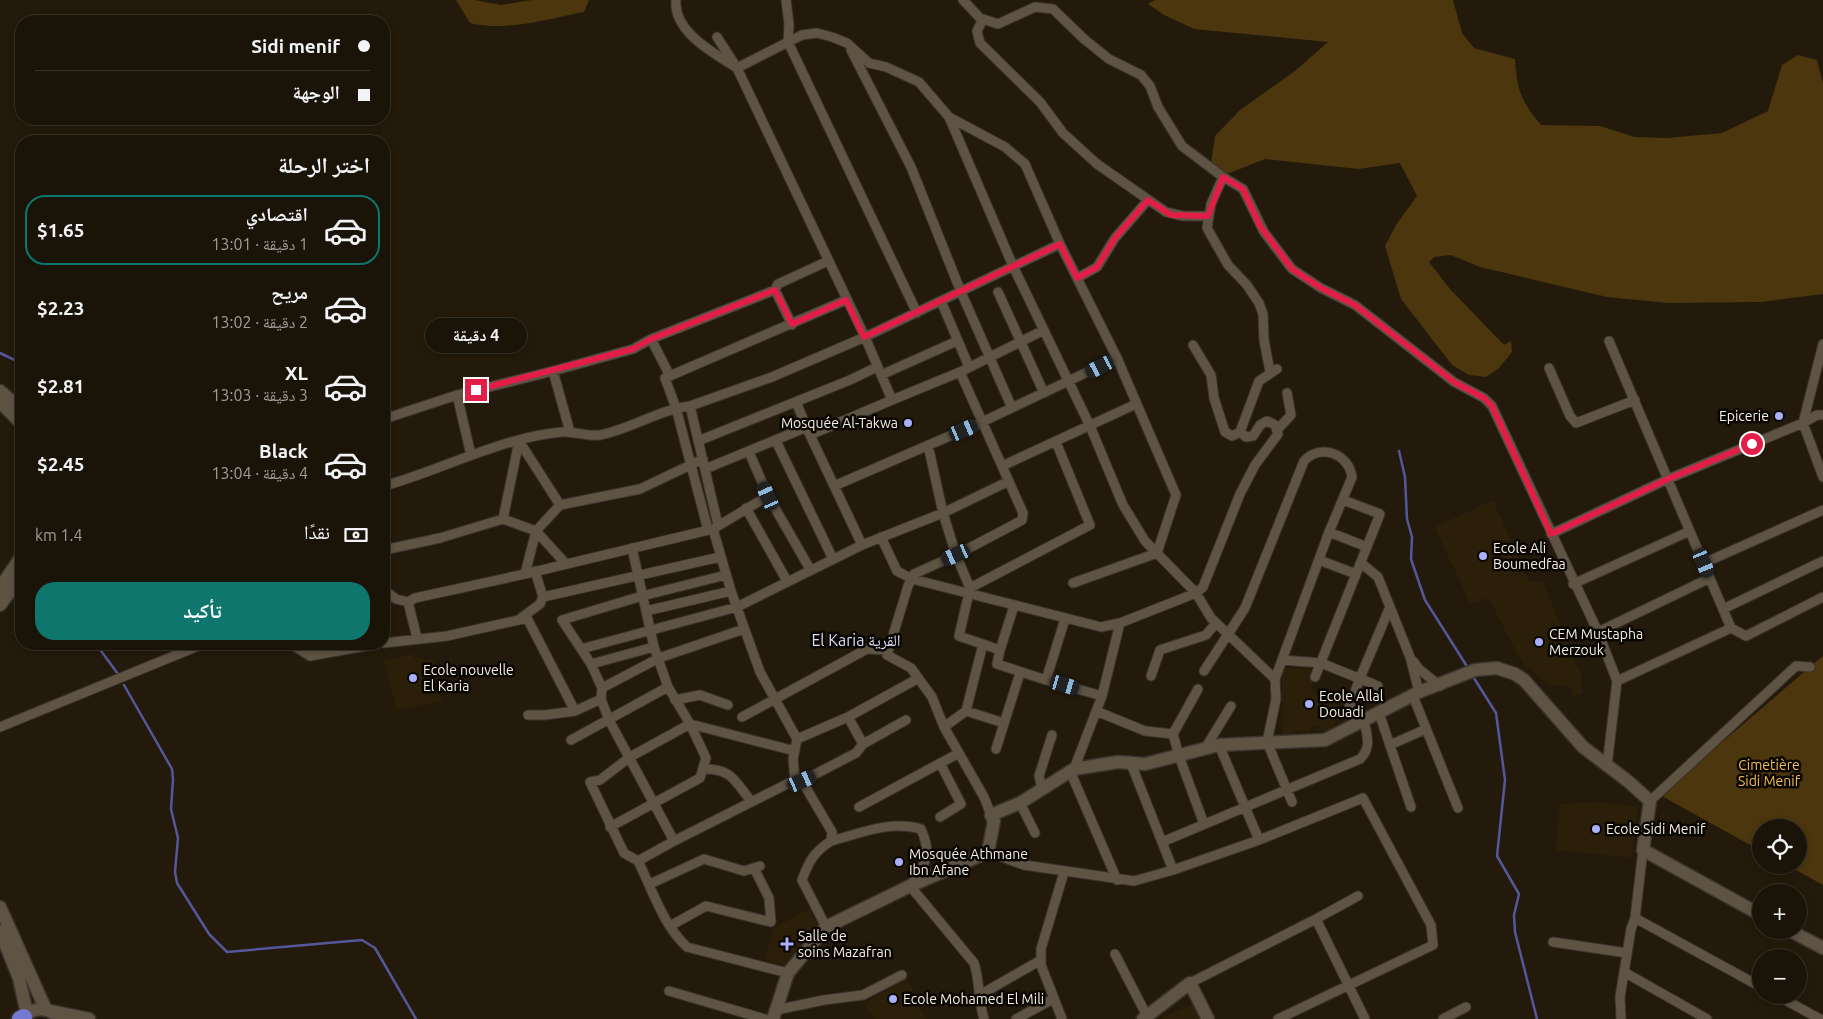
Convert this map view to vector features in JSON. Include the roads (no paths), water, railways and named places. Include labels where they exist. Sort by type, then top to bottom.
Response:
[{"type":"street","points":[[676,0],[675,10],[689,32],[703,45],[737,68]]},
{"type":"street","points":[[786,0],[788,42],[917,313]]},
{"type":"street","points":[[788,13],[793,0]]},
{"type":"street","points":[[963,0],[983,19],[998,24],[1035,7],[1046,8],[1059,13],[1075,31],[1109,59],[1141,74],[1150,86],[1158,107],[1182,146],[1223,177],[1243,189],[1260,226],[1292,269],[1321,288],[1355,305],[1454,382],[1484,398],[1492,406],[1573,584],[1598,632],[1617,681],[1607,766]]},
{"type":"street","points":[[983,19],[978,31],[980,43],[1040,102],[1063,133],[1096,164],[1171,215],[1208,216]]},
{"type":"street","points":[[737,68],[802,35],[817,33],[847,43],[869,63],[886,67],[920,82],[949,117],[1013,266],[1090,426],[1123,505],[1145,541],[1196,593],[1216,623],[1275,679]]},
{"type":"street","points":[[716,37],[737,68],[892,400]]},
{"type":"street","points":[[847,43],[911,168],[988,357],[1012,408]]},
{"type":"street","points":[[949,117],[1005,147],[1025,164],[1060,244],[1117,358],[1176,495],[1157,553]]},
{"type":"street","points":[[1193,345],[1211,375],[1214,398],[1225,432],[1232,436],[1240,432],[1256,386],[1263,376],[1274,371],[1264,340],[1261,307],[1247,285],[1228,265],[1207,228],[1208,216],[1223,177]]},
{"type":"street","points":[[1077,278],[1097,267],[1115,238],[1148,200]]},
{"type":"street","points":[[390,484],[416,477],[472,455],[519,441],[562,432],[598,436],[772,377],[917,313],[1060,244]]},
{"type":"street","points":[[390,417],[457,395],[633,349],[651,339],[775,290],[778,284],[828,261]]},
{"type":"street","points":[[775,290],[792,324]]},
{"type":"street","points":[[998,292],[1019,342],[1044,393]]},
{"type":"street","points":[[831,841],[832,832],[792,768],[797,739],[760,672],[744,629],[665,378],[846,300]]},
{"type":"street","points":[[940,301],[957,341],[982,422],[1023,513],[1022,520],[956,555],[914,574],[886,655],[911,668],[917,679],[932,697],[944,727],[960,753],[994,821],[988,852]]},
{"type":"street","points":[[705,469],[776,441],[892,400],[965,370],[1044,330]]},
{"type":"street","points":[[651,339],[670,376]]},
{"type":"street","points":[[698,441],[957,341]]},
{"type":"street","points":[[1609,341],[1731,628],[1746,636],[1823,597]]},
{"type":"street","points":[[1823,344],[1819,376],[1803,423],[1823,477]]},
{"type":"street","points":[[834,486],[982,422],[1068,383],[1117,358]]},
{"type":"street","points":[[1549,368],[1570,416],[1576,423],[1634,400]]},
{"type":"street","points":[[553,371],[570,432]]},
{"type":"street","points":[[0,391],[15,404]]},
{"type":"street","points":[[881,537],[897,571],[912,579],[970,591],[1014,606],[1101,627],[1120,623],[1196,593],[1203,587],[1240,494],[1255,465],[1269,444],[1276,438],[1278,429],[1291,414],[1287,393]]},
{"type":"street","points":[[457,395],[472,455]]},
{"type":"street","points":[[0,402],[15,416]]},
{"type":"street","points":[[796,402],[862,545]]},
{"type":"street","points":[[1002,466],[1136,404]]},
{"type":"street","points":[[690,406],[705,469],[713,528]]},
{"type":"street","points":[[1551,534],[1668,479],[1803,423],[1817,415],[1823,415]]},
{"type":"street","points":[[1240,432],[1246,437],[1253,436],[1260,425],[1267,421],[1278,429]]},
{"type":"street","points":[[519,441],[560,505]]},
{"type":"street","points":[[503,519],[519,441]]},
{"type":"street","points":[[776,441],[833,559]]},
{"type":"street","points":[[970,591],[1090,525],[1056,442]]},
{"type":"street","points":[[928,445],[943,513],[970,591],[959,636],[1000,650]]},
{"type":"street","points":[[1204,671],[1229,636],[1245,608],[1304,461],[1309,455],[1324,451],[1347,461],[1351,468],[1352,477],[1329,532],[1275,679],[1276,699],[1267,742],[1292,802]]},
{"type":"street","points":[[749,452],[768,496],[810,569]]},
{"type":"street","points":[[525,574],[536,531],[560,505],[640,489],[703,459]]},
{"type":"street","points":[[581,649],[650,628],[737,607],[810,569],[862,545],[943,513],[1009,482]]},
{"type":"street","points":[[390,594],[396,599],[408,602],[415,598],[525,574],[713,528],[768,496]]},
{"type":"street","points":[[1315,677],[1380,514],[1343,500]]},
{"type":"street","points":[[746,508],[787,581]]},
{"type":"street","points":[[1704,563],[1823,510]]},
{"type":"street","points":[[390,549],[440,538],[503,519],[536,531],[566,564]]},
{"type":"street","points":[[1573,584],[1690,531]]},
{"type":"street","points":[[1329,532],[1367,547]]},
{"type":"street","points":[[632,548],[654,647],[668,687],[690,724],[706,758],[715,769]]},
{"type":"street","points":[[1073,583],[1157,553]]},
{"type":"street","points":[[543,597],[720,557]]},
{"type":"street","points":[[1319,560],[1356,574]]},
{"type":"street","points":[[1723,609],[1823,561]]},
{"type":"street","points":[[1360,563],[1378,578],[1390,607],[1410,657],[1416,694],[1426,729],[1458,808]]},
{"type":"street","points":[[0,588],[15,565]]},
{"type":"street","points":[[522,618],[540,604],[543,597],[535,571]]},
{"type":"street","points":[[674,841],[609,720],[601,699],[602,688],[590,664],[562,620],[642,596],[726,575]]},
{"type":"street","points":[[1598,632],[1710,578]]},
{"type":"street","points":[[0,605],[15,585]]},
{"type":"street","points":[[646,611],[731,591]]},
{"type":"street","points":[[408,602],[417,638]]},
{"type":"street","points":[[1014,606],[997,664],[1020,673],[1102,696]]},
{"type":"street","points":[[1162,842],[1360,759],[1367,752],[1369,743],[1362,721],[1349,708],[1390,607]]},
{"type":"street","points":[[390,642],[447,636],[527,618],[575,711]]},
{"type":"street","points":[[1046,680],[1065,619]]},
{"type":"street","points":[[1117,880],[1072,770],[1102,696],[1120,623]]},
{"type":"street","points":[[1150,676],[1160,650],[1206,635],[1216,623]]},
{"type":"street","points":[[1617,681],[1731,628]]},
{"type":"street","points":[[602,688],[659,658],[744,629]]},
{"type":"street","points":[[944,727],[966,711],[983,644]]},
{"type":"street","points":[[590,664],[654,647]]},
{"type":"street","points":[[742,716],[867,649],[888,650]]},
{"type":"street","points":[[0,727],[188,650]]},
{"type":"street","points":[[300,650],[310,656],[344,650]]},
{"type":"street","points":[[1410,657],[1419,669],[1440,686]]},
{"type":"street","points":[[1282,660],[1321,663],[1378,686]]},
{"type":"street","points":[[1620,1019],[1620,997],[1635,918],[1650,801],[1796,666],[1810,667]]},
{"type":"street","points":[[991,815],[1020,803],[1072,770],[1130,761],[1145,764],[1213,746],[1326,740],[1416,694],[1440,686],[1475,670],[1497,668],[1516,674],[1524,680],[1583,747],[1629,782],[1650,801]]},
{"type":"street","points":[[996,749],[1020,673]]},
{"type":"street","points":[[797,739],[848,717],[917,679]]},
{"type":"street","points":[[571,740],[668,687]]},
{"type":"street","points":[[1198,689],[1174,734],[1179,756],[1204,824]]},
{"type":"street","points":[[675,700],[700,695],[728,705]]},
{"type":"street","points":[[528,715],[575,711],[601,699]]},
{"type":"street","points":[[1213,746],[1231,706]]},
{"type":"street","points":[[966,711],[1004,723]]},
{"type":"street","points":[[1096,711],[1145,731],[1174,734]]},
{"type":"street","points":[[1379,713],[1411,807]]},
{"type":"street","points":[[848,717],[863,744]]},
{"type":"street","points":[[638,861],[751,802],[856,753],[863,744],[906,720]]},
{"type":"street","points":[[788,972],[687,947],[670,926],[638,861],[624,853],[590,782],[600,780],[630,758],[690,724],[795,751]]},
{"type":"street","points":[[1390,745],[1426,729]]},
{"type":"street","points":[[1042,788],[1039,776],[1052,735]]},
{"type":"street","points":[[1213,746],[1259,840]]},
{"type":"street","points":[[859,807],[960,753]]},
{"type":"street","points":[[610,827],[700,778],[706,758]]},
{"type":"street","points":[[1130,761],[1173,870]]},
{"type":"street","points":[[940,763],[961,804],[940,818]]},
{"type":"street","points":[[703,769],[715,769],[726,772],[751,802]]},
{"type":"street","points":[[774,1014],[788,972],[826,927],[910,886],[988,852],[1024,865],[1134,881],[1173,870],[1259,840],[1363,798],[1431,925],[1433,945],[1347,984],[1278,1019]]},
{"type":"street","points":[[1020,803],[1035,833]]},
{"type":"street","points":[[826,927],[802,880],[807,865],[817,850],[831,841],[904,824],[922,829],[928,857],[910,886]]},
{"type":"street","points":[[1643,850],[1752,910]]},
{"type":"street","points":[[650,884],[704,859],[744,871],[757,867],[769,898],[771,922],[706,906],[670,926]]},
{"type":"street","points":[[1062,1019],[1053,999],[1041,960],[1041,949],[1064,872]]},
{"type":"street","points":[[910,886],[974,963],[977,971],[978,996],[984,1019]]},
{"type":"street","points":[[1115,954],[1145,1018],[1190,983],[1358,896]]},
{"type":"street","points":[[0,907],[48,1010],[60,1019]]},
{"type":"street","points":[[1316,918],[1365,1019]]},
{"type":"street","points":[[1635,918],[1752,982]]},
{"type":"street","points":[[0,931],[19,978],[23,1017],[36,1009],[89,1019]]},
{"type":"street","points":[[1806,939],[1823,948]]},
{"type":"street","points":[[1553,942],[1627,953]]},
{"type":"street","points":[[978,996],[1041,960]]},
{"type":"street","points":[[1624,972],[1707,1019]]},
{"type":"street","points":[[774,1014],[824,1000],[863,995],[902,974]]},
{"type":"street","points":[[1190,983],[1208,1019]]},
{"type":"street","points":[[669,991],[765,1019]]},
{"type":"street","points":[[1016,1019],[1053,999]]},
{"type":"street","points":[[1792,1004],[1820,1019]]},
{"type":"street","points":[[1443,1019],[1466,1007]]},
{"type":"waterway","points":[[0,353],[15,360]]},
{"type":"waterway","points":[[1399,451],[1405,477],[1407,519],[1412,537],[1411,559],[1425,600],[1468,668]]},
{"type":"waterway","points":[[100,650],[118,674]]},
{"type":"waterway","points":[[1472,675],[1496,713],[1505,780],[1497,856],[1519,894],[1514,915],[1515,932],[1537,1019]]},
{"type":"waterway","points":[[124,685],[172,769],[171,809],[178,838],[175,872],[177,883],[209,934],[227,952],[362,940],[375,948],[416,1019]]},
{"type":"place","name":"Epicerie","points":[[1779,416]]},
{"type":"place","name":"Mosquée Al-Takwa","points":[[908,423]]},
{"type":"place","name":"Ecole Ali Boumedfaa","points":[[1483,556]]},
{"type":"place","name":"CEM Mustapha Merzouk","points":[[1539,642]]},
{"type":"place","name":"Ecole nouvelle El Karia","points":[[413,678]]},
{"type":"place","name":"Ecole Allal Douadi","points":[[1309,704]]},
{"type":"place","name":"Ecole Sidi Menif","points":[[1596,829]]},
{"type":"place","name":"Mosquée Athmane Ibn Afane","points":[[899,862]]},
{"type":"place","name":"Salle de soins Mazafran","points":[[787,944]]},
{"type":"place","name":"Ecole Mohamed El Mili","points":[[893,999]]},
{"type":"district","name":"El Karia القرية","points":[[856,640]]},
{"type":"park label","name":"Cimetière Sidi Menif","points":[[1769,774]]}]
